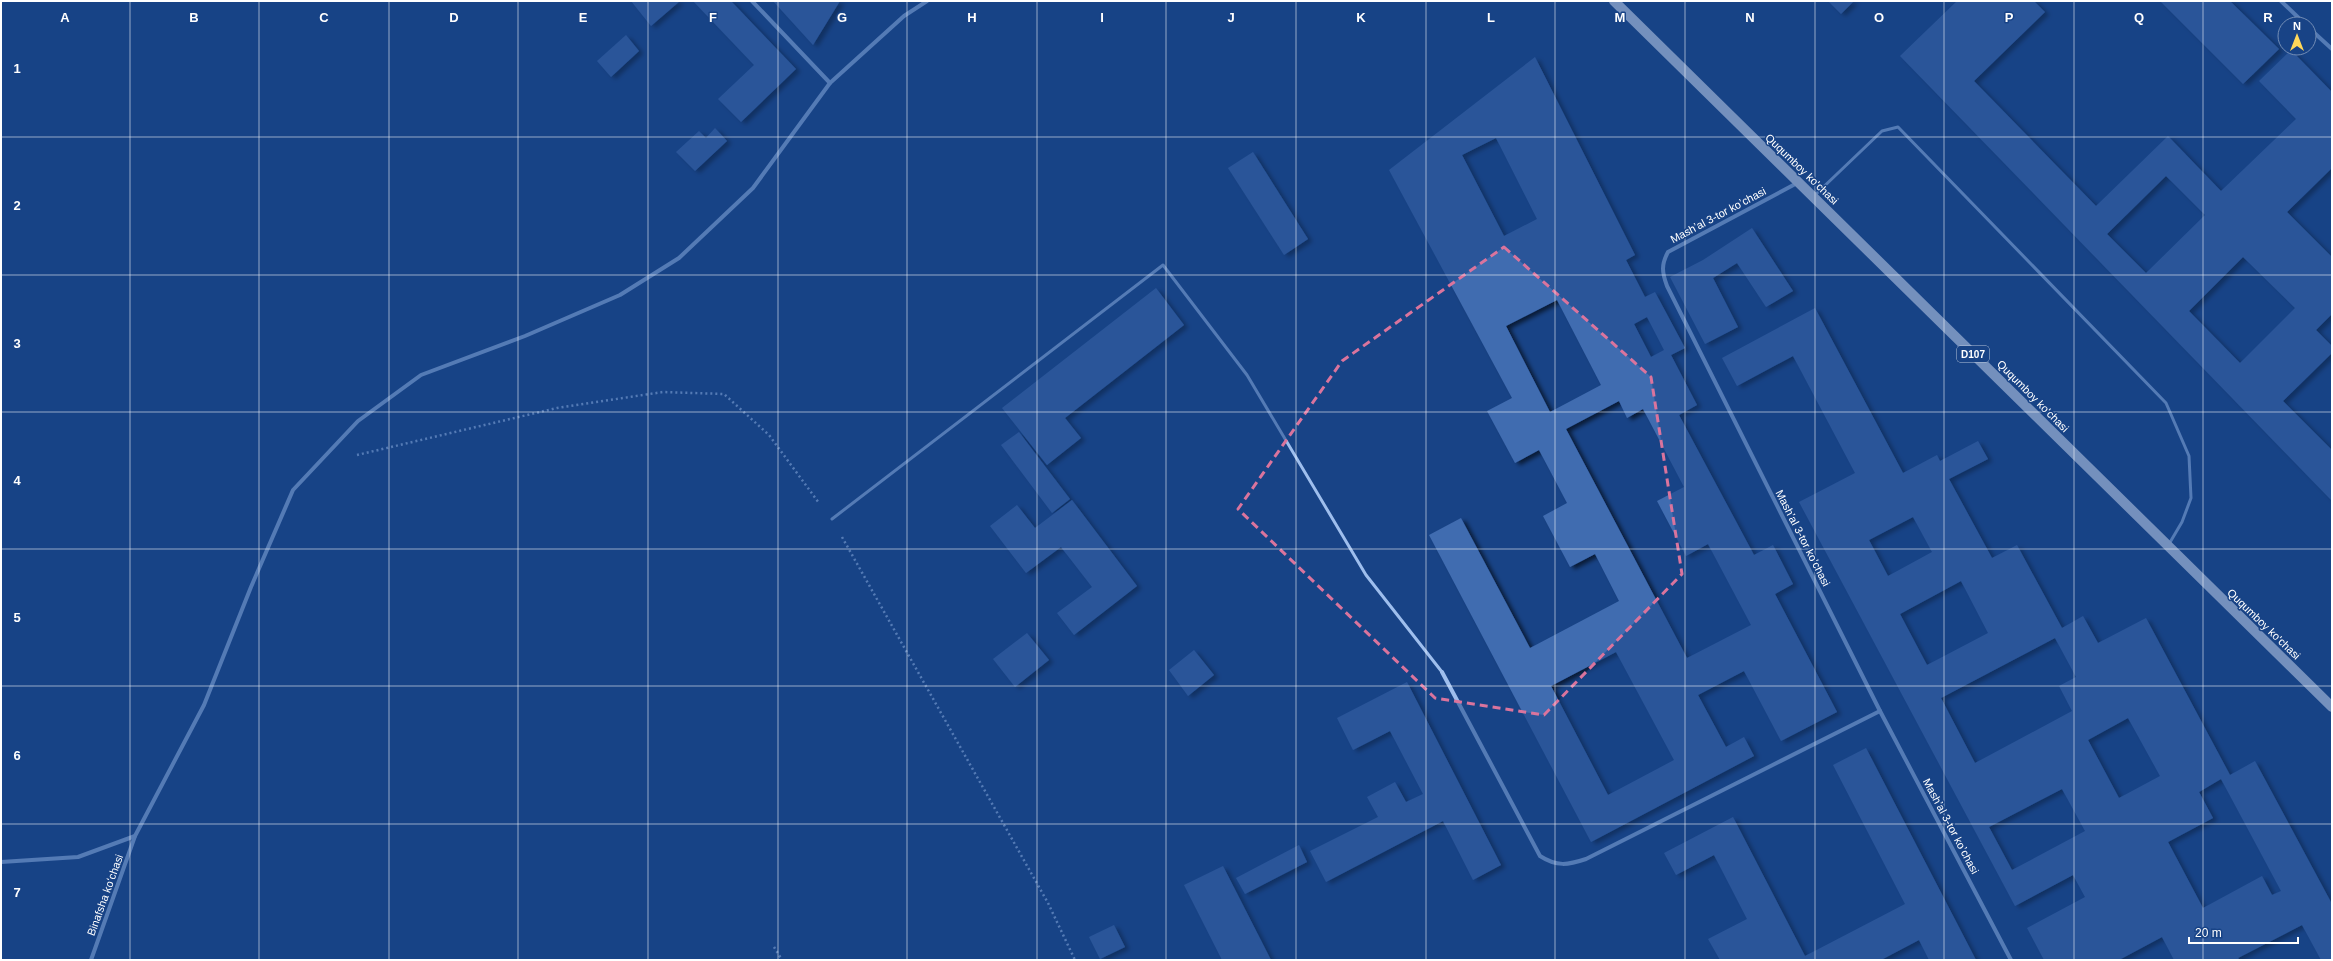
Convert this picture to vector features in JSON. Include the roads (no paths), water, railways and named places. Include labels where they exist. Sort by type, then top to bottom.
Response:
[{"type":"main road","name":"Ququmboy ko'chasi","points":[[1614,1],[2332,708]]},
{"type":"street","points":[[752,1],[830,83]]},
{"type":"street","name":"Binafsha koʻchasi","points":[[91,960],[135,836],[204,705],[251,587],[293,490],[358,421],[421,375],[525,336],[620,295],[679,258],[753,188],[830,83],[904,16],[927,1]]},
{"type":"street","points":[[2281,1],[2297,16]]},
{"type":"street","points":[[2317,36],[2332,50]]},
{"type":"street","name":"Mashʼal 3-tor koʼchasi","points":[[1799,182],[1668,252],[1662,263],[1662,273],[1667,286],[1880,711],[2011,960]]},
{"type":"street","points":[[1442,672],[1540,856],[1552,863],[1568,865],[1586,859],[1880,711]]},
{"type":"street","points":[[1,862],[78,857],[135,836]]},
{"type":"lane","points":[[1814,197],[1882,132],[1898,127],[2166,403],[2189,456],[2191,498],[2182,522],[2168,546]]},
{"type":"lane","points":[[832,519],[1163,265],[1247,375],[1366,575],[1442,672]]}]
